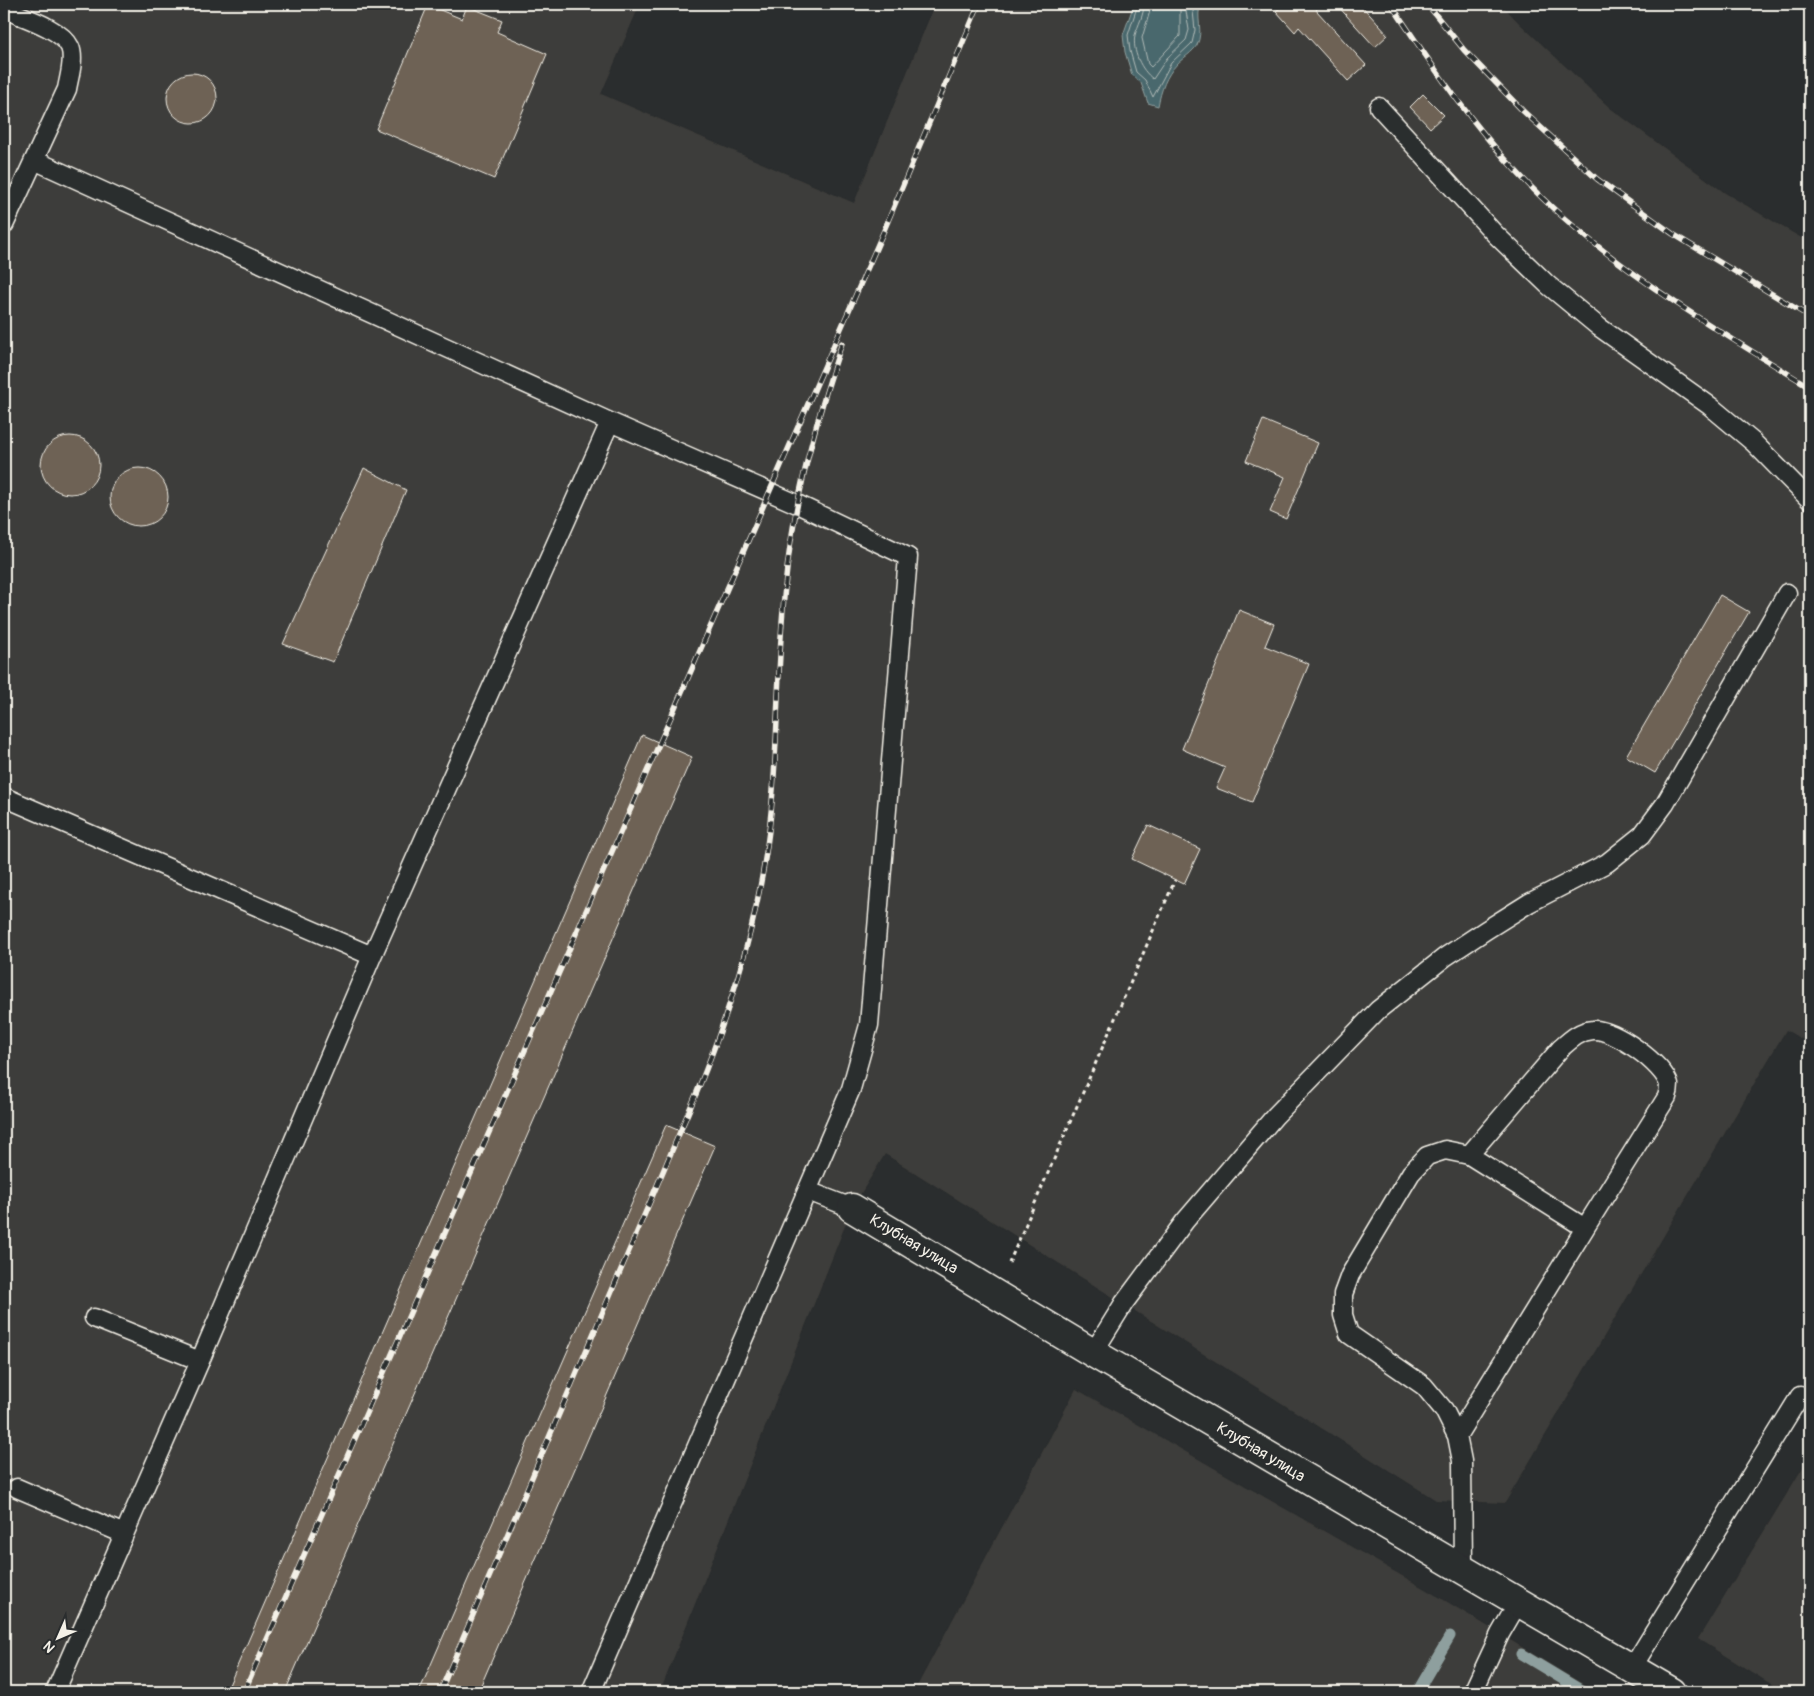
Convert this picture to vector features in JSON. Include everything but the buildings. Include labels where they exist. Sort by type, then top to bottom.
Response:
[{"type":"street","name":"Клубная улица","points":[[852,1208],[1418,1544],[1463,1567],[1672,1692]]},
{"type":"lane","points":[[4,8],[53,30],[70,47],[71,67],[66,89],[4,225]]},
{"type":"lane","points":[[1379,107],[1495,234],[1548,285],[1599,327],[1710,406],[1753,442],[1810,500]]},
{"type":"lane","points":[[34,160],[610,422],[798,504],[908,557],[869,1025],[851,1089],[591,1692]]},
{"type":"lane","points":[[55,1692],[200,1361],[372,956],[610,422]]},
{"type":"lane","points":[[1094,1352],[1124,1303],[1185,1221],[1275,1116],[1378,1010],[1445,957],[1529,903],[1607,863],[1642,835],[1665,804],[1787,593]]},
{"type":"lane","points":[[4,797],[372,956]]},
{"type":"lane","points":[[1457,1436],[1667,1097],[1669,1085],[1663,1073],[1652,1062],[1615,1035],[1603,1030],[1592,1030],[1576,1035],[1560,1049],[1469,1155]]},
{"type":"lane","points":[[1463,1567],[1462,1461],[1457,1436],[1444,1410],[1424,1386],[1349,1334],[1343,1316],[1343,1294],[1350,1275],[1411,1173],[1426,1156],[1445,1150],[1469,1155],[1585,1228]]},
{"type":"lane","points":[[808,1191],[852,1208]]},
{"type":"lane","points":[[94,1318],[200,1361]]},
{"type":"lane","points":[[1632,1668],[1800,1396]]},
{"type":"lane","points":[[17,1488],[124,1534]]},
{"type":"lane","points":[[1473,1692],[1500,1634],[1519,1601]]},
{"type":"path","points":[[996,1293],[1175,880]]},
{"type":"shaded area","points":[[4,4],[640,4],[601,94],[854,203],[935,4],[1501,4],[1610,108],[1725,193],[1810,243],[1810,1044],[1786,1030],[1505,1503],[1436,1500],[885,1154],[852,1208],[660,1692],[4,1692]]},
{"type":"shaded area","points":[[1076,1389],[1444,1600],[1596,1692],[914,1692]]},
{"type":"shaded area","points":[[1810,1456],[1810,1692],[1784,1692],[1698,1639]]},
{"type":"water","points":[[1134,4],[1201,4],[1199,9],[1200,35],[1197,45],[1170,73],[1162,89],[1158,106],[1148,103],[1141,83],[1132,75],[1125,52],[1123,35]]},
{"type":"waterway","points":[[1417,1692],[1450,1636]]},
{"type":"waterway","points":[[1521,1654],[1584,1692]]},
{"type":"railway","points":[[244,1692],[885,228],[979,4]]},
{"type":"railway","points":[[1391,4],[1429,61],[1470,117],[1515,170],[1564,218],[1652,287],[1810,387]]},
{"type":"railway","points":[[1427,4],[1464,50],[1523,111],[1597,179],[1673,234],[1810,317]]},
{"type":"railway","points":[[440,1692],[697,1092],[718,1038],[736,983],[758,899],[768,836],[775,765],[782,622],[793,525],[814,433],[842,343]]}]
